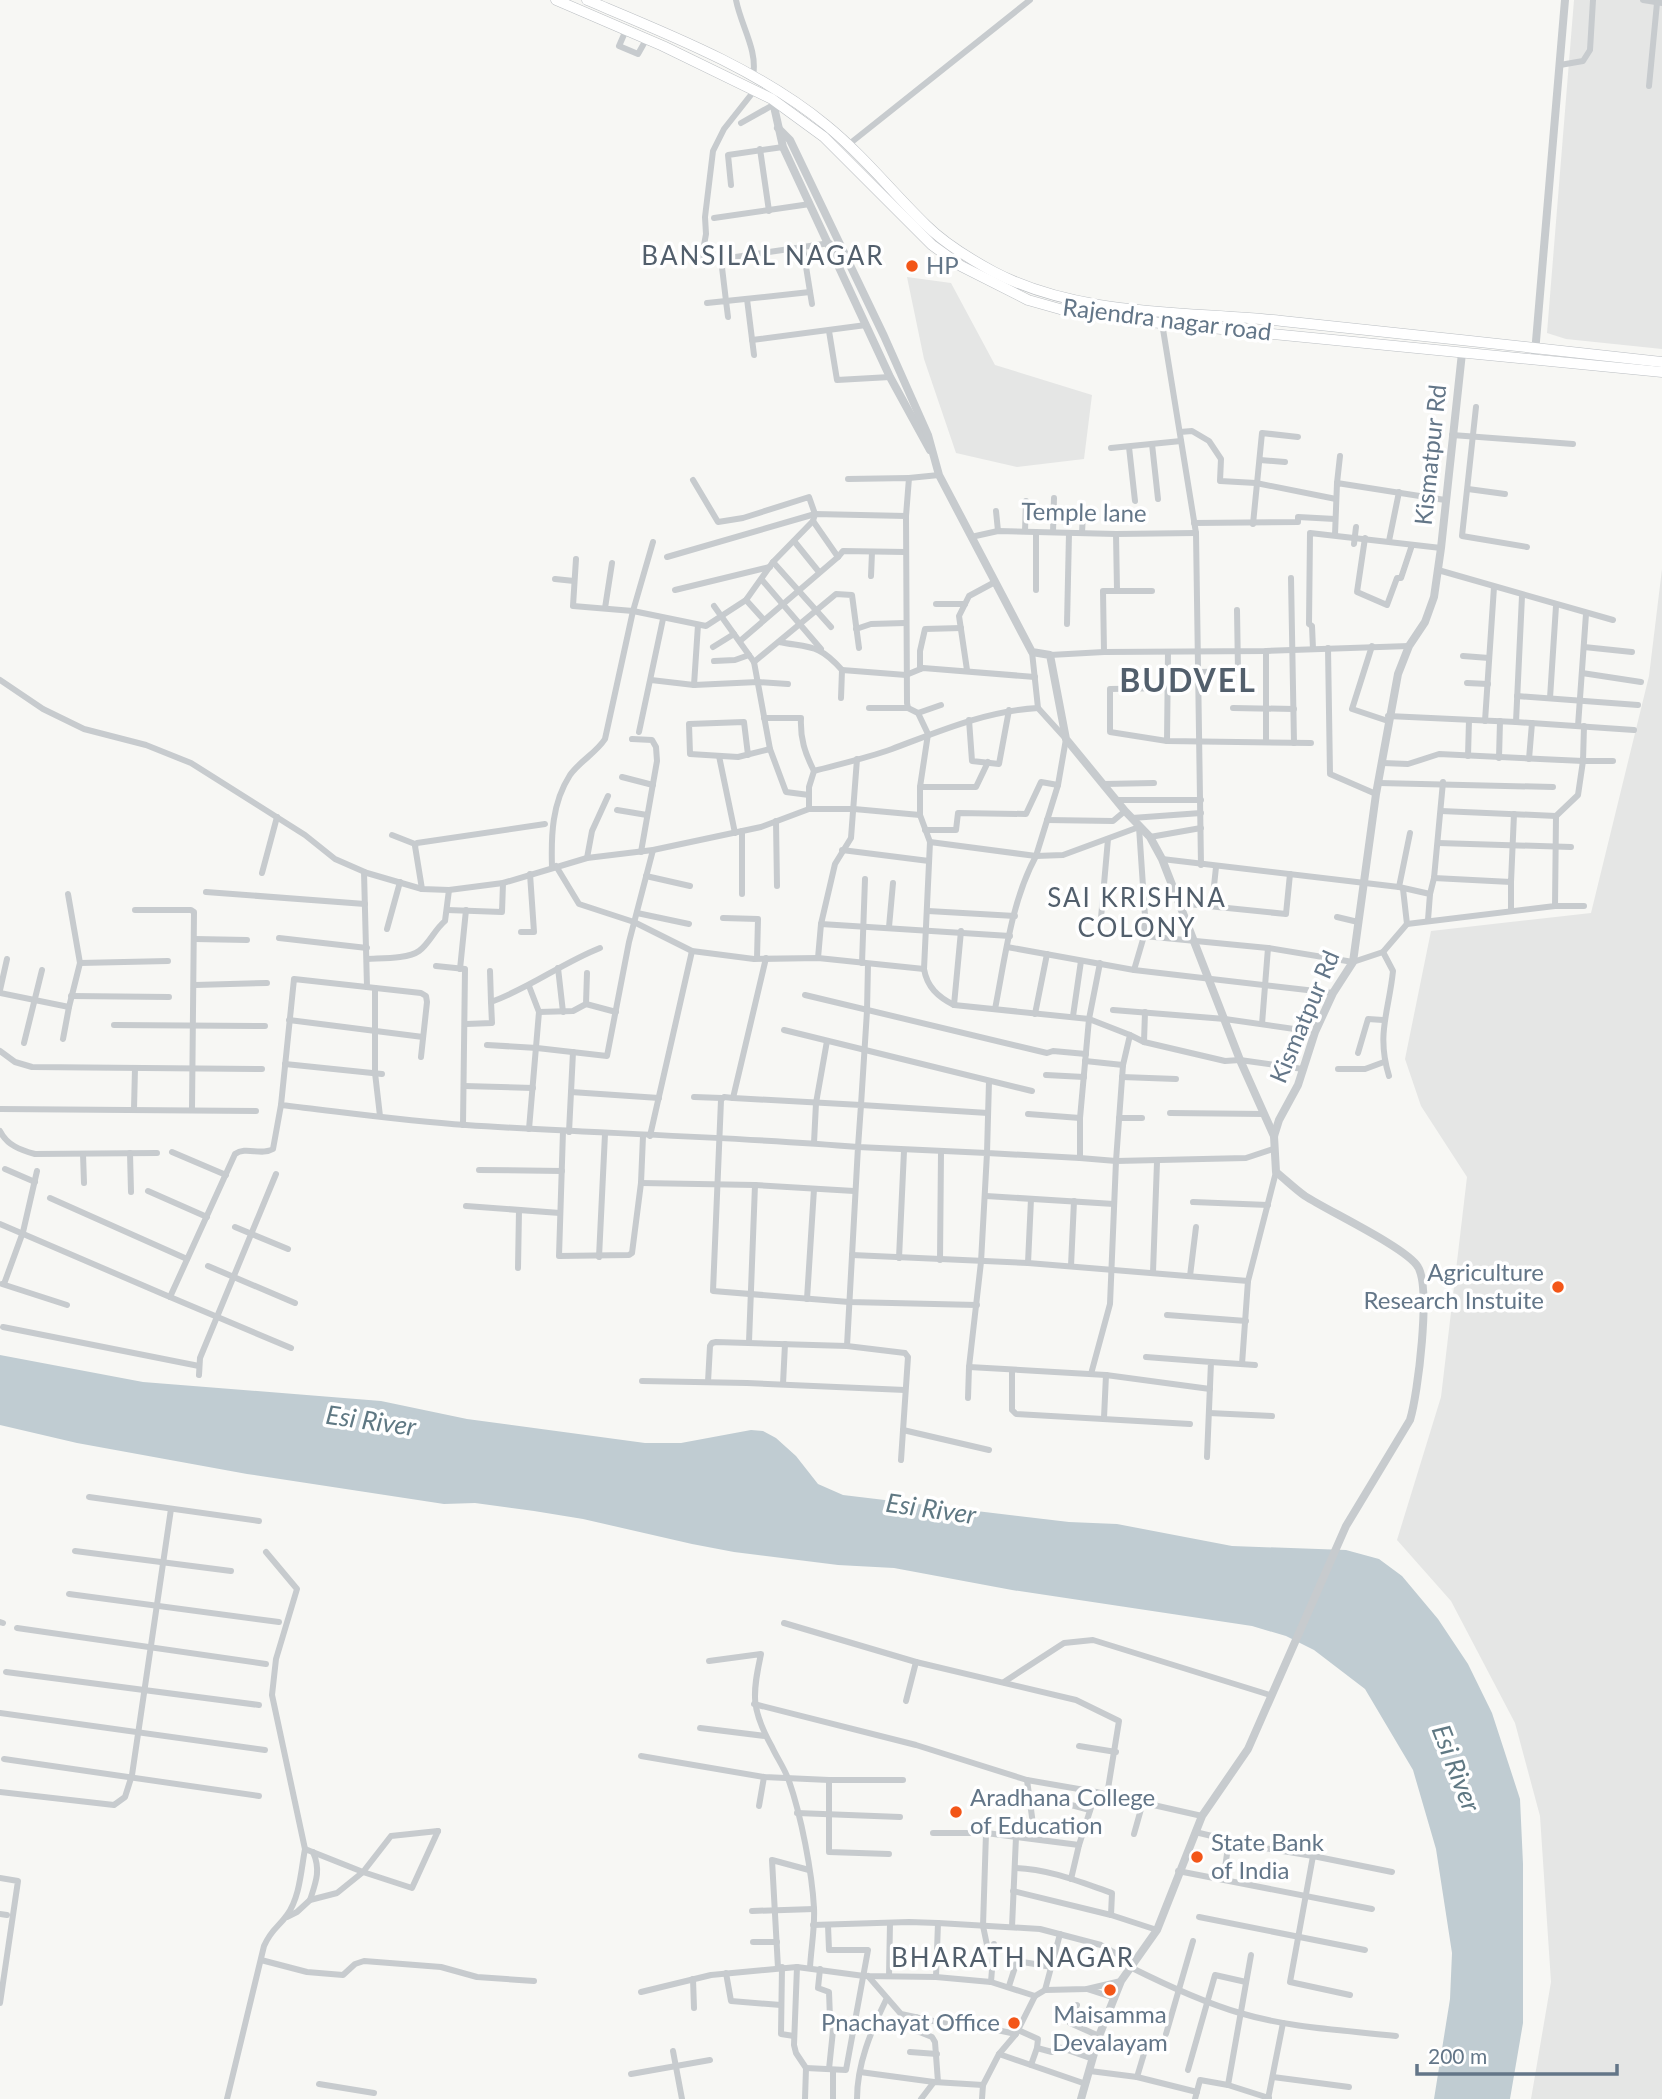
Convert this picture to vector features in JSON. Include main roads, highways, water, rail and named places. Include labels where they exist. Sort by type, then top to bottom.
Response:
[{"type":"main road","name":"Rajendra nagar road","points":[[556,0],[646,38],[773,102],[824,137],[932,246],[961,266],[1028,300],[1067,311],[1162,323],[1662,372]]},
{"type":"main road","name":"Rajendra nagar road","points":[[587,0],[640,22],[769,84],[827,126],[927,227],[950,245],[994,272],[1041,292],[1100,305],[1662,362]]},
{"type":"main road","points":[[1306,324],[1306,336]]},
{"type":"water","name":"Esi River","points":[[0,1355],[143,1382],[381,1401],[467,1419],[645,1443],[681,1443],[751,1430],[763,1431],[776,1438],[796,1456],[818,1484],[843,1495],[1069,1522],[1117,1524],[1232,1546],[1346,1550],[1379,1559],[1402,1576],[1438,1619],[1468,1664],[1492,1713],[1520,1799],[1523,1864],[1523,2023],[1510,2099],[1434,2099],[1450,1999],[1452,1953],[1436,1849],[1413,1770],[1365,1689],[1314,1650],[1286,1636],[1252,1626],[1012,1590],[894,1568],[838,1565],[734,1552],[583,1519],[475,1503],[444,1504],[247,1474],[77,1443],[0,1425]]},
{"type":"place","name":"HP","points":[[912,266]]},
{"type":"place","name":"Agriculture Research Instuite","points":[[1558,1287]]},
{"type":"place","name":"Aradhana College of Education","points":[[956,1812]]},
{"type":"place","name":"State Bank of India","points":[[1197,1857]]},
{"type":"place","name":"Maisamma Devalayam","points":[[1110,1990]]},
{"type":"place","name":"Pnachayat Office","points":[[1014,2023]]},
{"type":"district","name":"BANSILAL NAGAR","points":[[763,256]]},
{"type":"district","name":"BUDVEL","points":[[1188,681]]},
{"type":"district","name":"SAI KRISHNA COLONY","points":[[1137,913]]},
{"type":"district","name":"BHARATH NAGAR","points":[[1013,1958]]}]
